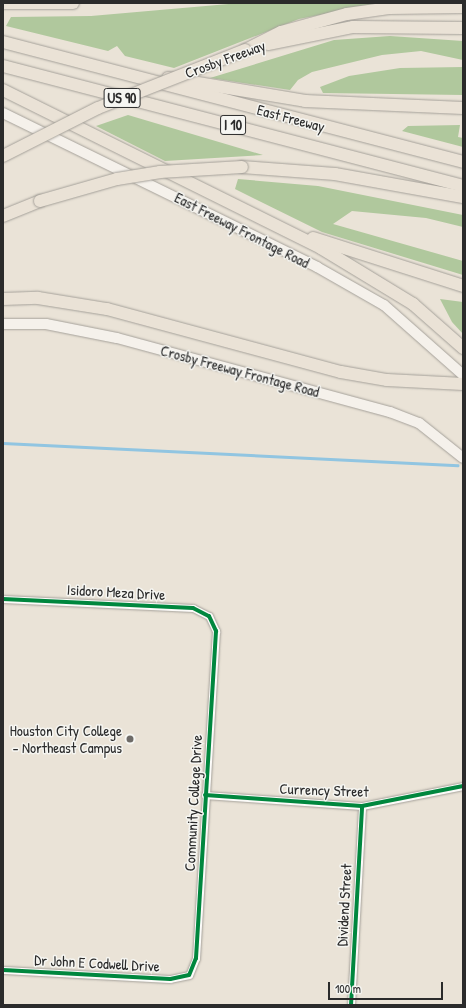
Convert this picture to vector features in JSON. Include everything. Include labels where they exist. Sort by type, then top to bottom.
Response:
[{"type":"highway","points":[[4,3],[73,3]]},
{"type":"highway","points":[[281,36],[347,14],[389,8],[463,7]]},
{"type":"highway","name":"Crosby Freeway","points":[[3,156],[98,108],[281,36],[353,27],[463,28]]},
{"type":"highway","name":"East Freeway","points":[[3,42],[463,162]]},
{"type":"highway","points":[[90,65],[305,100],[463,108]]},
{"type":"highway","name":"East Freeway","points":[[3,66],[463,186]]},
{"type":"highway","points":[[3,90],[274,223],[391,289],[463,348]]},
{"type":"highway","points":[[3,216],[40,201],[117,179],[160,172],[242,167],[335,174],[463,197]]},
{"type":"highway","points":[[274,223],[463,286]]},
{"type":"highway","points":[[3,299],[38,298],[107,309],[341,372],[427,383],[463,384]]},
{"type":"main road","name":"East Freeway Frontage Road","points":[[3,113],[317,268],[384,305],[463,375]]},
{"type":"main road","name":"Crosby Freeway Frontage Road","points":[[3,324],[46,324],[117,338],[390,412],[419,423],[463,458]]},
{"type":"street","name":"Isidoro Meza Drive","points":[[3,599],[193,608],[209,616],[216,631]]},
{"type":"street","name":"Community College Drive","points":[[189,975],[196,958],[216,631]]},
{"type":"street","name":"Currency Street","points":[[205,795],[362,806],[463,786]]},
{"type":"street","name":"Dividend Street","points":[[351,1005],[362,806]]},
{"type":"street","name":"Dr John E Codwell Drive","points":[[3,970],[170,979],[189,975]]},
{"type":"green space","points":[[240,3],[381,3],[299,19],[174,68],[125,56],[117,46],[108,51],[6,26],[11,17],[91,16]]},
{"type":"green space","points":[[390,36],[463,41],[463,60],[421,51],[382,55],[312,72],[298,80],[290,90],[210,78],[334,40]]},
{"type":"green space","points":[[463,67],[463,95],[323,93],[320,87],[349,76],[400,68]]},
{"type":"green space","points":[[128,115],[263,155],[165,161],[96,126]]},
{"type":"green space","points":[[460,125],[458,137],[463,138],[463,147],[402,131],[408,126]]},
{"type":"green space","points":[[238,179],[318,186],[463,215],[463,227],[426,218],[352,211],[333,224],[463,261],[463,275],[322,232],[235,189]]},
{"type":"green space","points":[[440,299],[463,302],[463,334],[452,322]]},
{"type":"waterway","points":[[3,443],[457,465]]},
{"type":"cycle path","points":[[3,599],[193,608],[209,616],[216,631],[196,958],[189,975],[170,979],[3,970]]},
{"type":"cycle path","points":[[205,795],[362,806],[463,786]]},
{"type":"cycle path","points":[[351,1005],[362,806]]},
{"type":"place","name":"Houston City College - Northeast Campus","points":[[130,739]]}]
